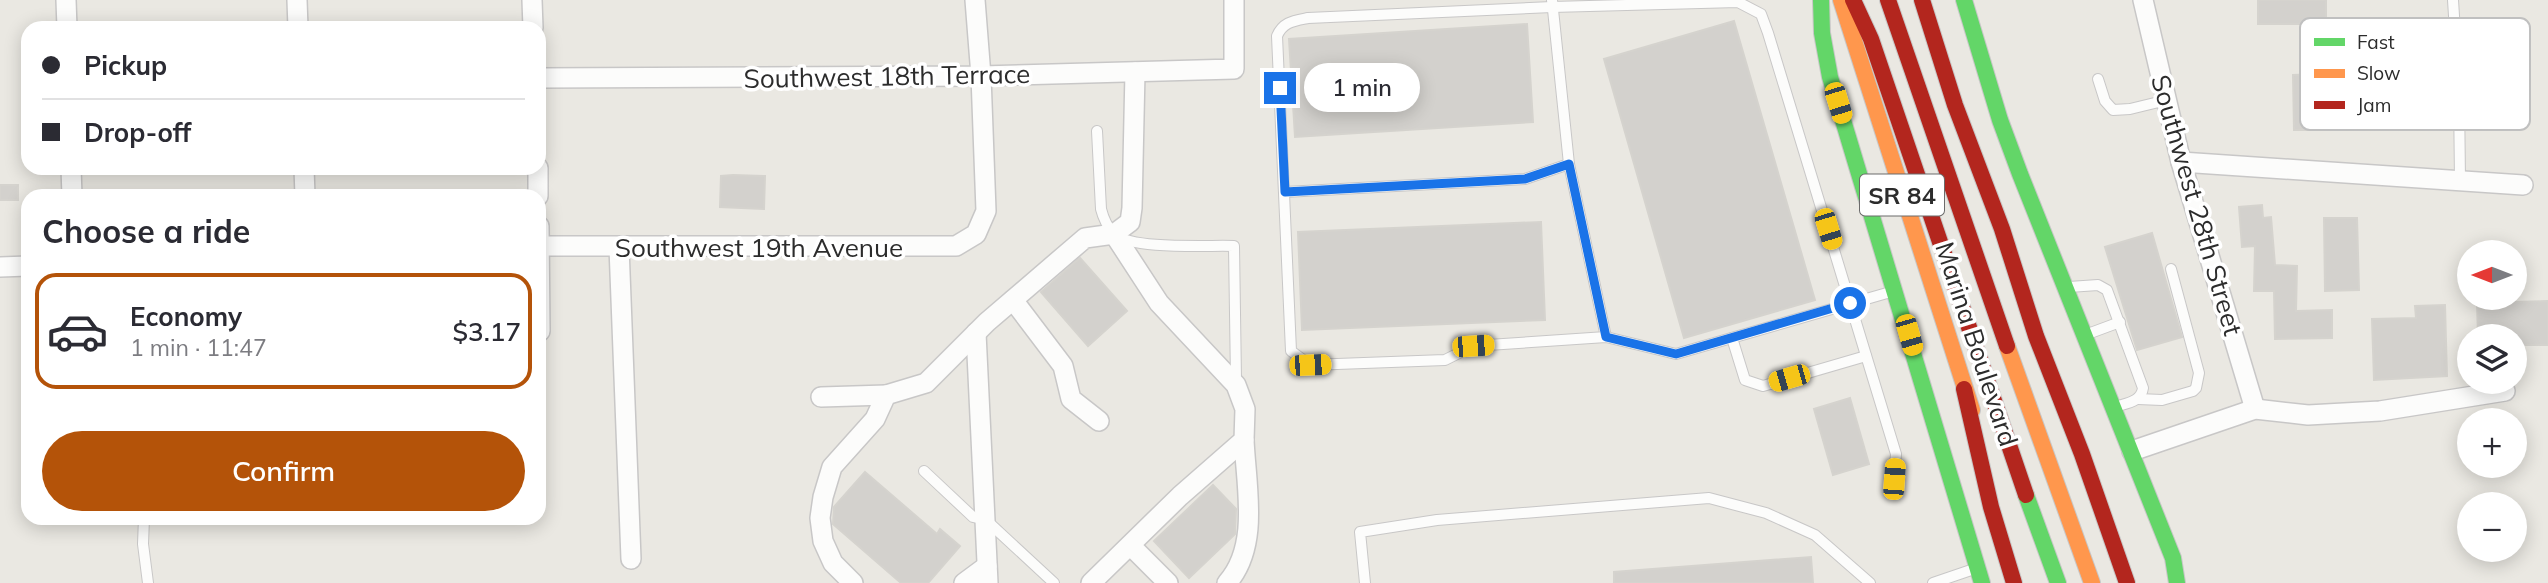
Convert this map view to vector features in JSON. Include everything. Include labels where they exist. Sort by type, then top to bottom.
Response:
[{"type":"main road","points":[[1821,0],[1822,33],[1830,77],[1980,576]]},
{"type":"main road","name":"Marina Boulevard","points":[[1841,0],[1964,389],[2030,583]]},
{"type":"main road","points":[[1853,0],[1871,39],[2058,583]]},
{"type":"main road","points":[[1888,0],[2091,583]]},
{"type":"main road","name":"SR 84","points":[[1922,0],[1955,106],[2001,229],[2043,335],[2109,482]]},
{"type":"main road","points":[[1964,0],[2000,120],[2173,558],[2177,583]]},
{"type":"main road","points":[[2043,335],[2127,583]]},
{"type":"main road","points":[[1964,389],[1991,507],[2014,583]]},
{"type":"street","points":[[66,0],[66,21]]},
{"type":"street","points":[[297,0],[298,21]]},
{"type":"street","points":[[531,0],[532,21]]},
{"type":"street","points":[[975,0],[981,76]]},
{"type":"street","name":"Southwest 18th Terrace","points":[[546,78],[981,76],[1234,69],[1234,0]]},
{"type":"street","name":"Southwest 28th Street","points":[[2143,0],[2181,162],[2255,409]]},
{"type":"street","points":[[821,397],[886,395],[926,383],[976,333],[1085,238],[1115,234],[1130,222],[1135,72]]},
{"type":"street","name":"Southwest 19th Avenue","points":[[546,246],[956,246],[976,234],[986,211],[981,76]]},
{"type":"street","points":[[2181,162],[2523,186]]},
{"type":"street","points":[[1115,234],[1159,303],[1236,384],[1245,409],[1248,532],[1242,558],[1227,583]]},
{"type":"street","points":[[620,247],[631,559]]},
{"type":"street","points":[[0,267],[21,266]]},
{"type":"street","points":[[1013,300],[1063,366],[1071,399],[1099,421]]},
{"type":"street","points":[[964,583],[987,574],[976,333]]},
{"type":"street","points":[[2132,451],[2255,409],[2308,415],[2380,411],[2486,394]]},
{"type":"street","points":[[853,583],[833,564],[823,541],[820,518],[823,497],[831,467],[874,419],[886,395]]},
{"type":"street","points":[[1091,583],[1180,496],[1244,440]]},
{"type":"street","points":[[1131,546],[1168,583]]},
{"type":"lane","points":[[2453,0],[2454,18]]},
{"type":"lane","points":[[1894,479],[1896,454],[1850,303],[1761,14],[1738,2],[1552,3],[1308,18],[1289,22],[1281,28],[1277,36],[1291,351],[1310,365],[1446,360],[1473,346],[1606,337],[1676,354],[1732,338],[1850,303],[1895,290]]},
{"type":"lane","points":[[1552,3],[1569,164],[1606,337]]},
{"type":"lane","points":[[2098,79],[2105,101],[2113,110],[2130,109],[2166,100]]},
{"type":"lane","points":[[2459,130],[2460,181]]},
{"type":"lane","points":[[1097,131],[1101,209],[1103,217],[1115,234],[1143,244],[1234,246],[1236,384]]},
{"type":"lane","points":[[1285,192],[1525,179],[1569,164]]},
{"type":"lane","points":[[2114,407],[2138,399],[2162,400],[2196,388],[2199,373],[2171,269]]},
{"type":"lane","points":[[2065,288],[2104,286],[2107,290],[2143,388],[2138,399]]},
{"type":"lane","points":[[2085,336],[2120,323]]},
{"type":"lane","points":[[1732,338],[1745,380],[1763,386],[1866,356]]},
{"type":"lane","points":[[924,471],[973,517],[986,520],[1054,583]]},
{"type":"lane","points":[[1365,583],[1360,532],[1437,520],[1709,498],[1766,513],[1815,536],[1870,583]]},
{"type":"lane","points":[[144,525],[143,544],[148,583]]},
{"type":"lane","points":[[1933,583],[1980,576]]},
{"type":"building","points":[[2258,0],[2326,0],[2326,18],[2300,18],[2300,24],[2258,24]]},
{"type":"building","points":[[1734,21],[1815,300],[1684,338],[1604,59]]},
{"type":"building","points":[[1527,24],[1533,122],[1295,137],[1289,39]]},
{"type":"building","points":[[2293,75],[2300,75],[2300,130],[2294,130]]},
{"type":"building","points":[[721,176],[765,176],[764,209],[720,207]]},
{"type":"building","points":[[0,185],[18,185],[18,200],[0,200]]},
{"type":"building","points":[[2262,205],[2263,218],[2271,217],[2275,265],[2297,266],[2296,311],[2332,310],[2332,338],[2275,339],[2274,291],[2254,291],[2255,246],[2242,247],[2239,207]]},
{"type":"building","points":[[2324,218],[2357,218],[2359,290],[2325,291]]},
{"type":"building","points":[[1541,222],[1545,320],[1302,330],[1298,232]]},
{"type":"building","points":[[2152,233],[2182,337],[2137,350],[2105,247]]},
{"type":"building","points":[[1080,258],[1127,311],[1088,346],[1041,292]]},
{"type":"building","points":[[2548,301],[2548,345],[2527,345],[2527,324],[2478,324],[2477,310],[2527,310],[2527,302]]},
{"type":"building","points":[[2445,305],[2447,376],[2374,380],[2372,319],[2416,318],[2415,306]]},
{"type":"building","points":[[1850,398],[1869,464],[1833,475],[1814,409]]},
{"type":"building","points":[[865,472],[937,534],[940,529],[960,546],[928,583],[901,583],[833,524],[834,507]]},
{"type":"building","points":[[1213,485],[1236,509],[1235,534],[1189,578],[1154,541]]},
{"type":"building","points":[[1811,557],[1813,583],[1614,583],[1614,572]]},
{"type":"traffic: fast","points":[[1821,0],[1822,33],[1830,77],[1982,583]]},
{"type":"traffic: fast","points":[[1964,0],[2000,120],[2173,558],[2177,583]]},
{"type":"traffic: fast","points":[[2026,495],[2058,583]]},
{"type":"traffic: slow","points":[[1841,0],[1972,410]]},
{"type":"traffic: slow","points":[[2007,346],[2092,583]]},
{"type":"traffic: jam","points":[[1853,0],[1871,39],[2026,495]]},
{"type":"traffic: jam","points":[[1888,0],[2007,346]]},
{"type":"traffic: jam","points":[[1922,0],[1955,105],[2002,229],[2036,336],[2082,454],[2127,583]]},
{"type":"traffic: jam","points":[[1964,389],[1991,507],[2014,583]]},
{"type":"route","points":[[1280,88],[1285,192],[1525,179],[1569,164],[1606,337],[1676,354],[1850,303]]}]
